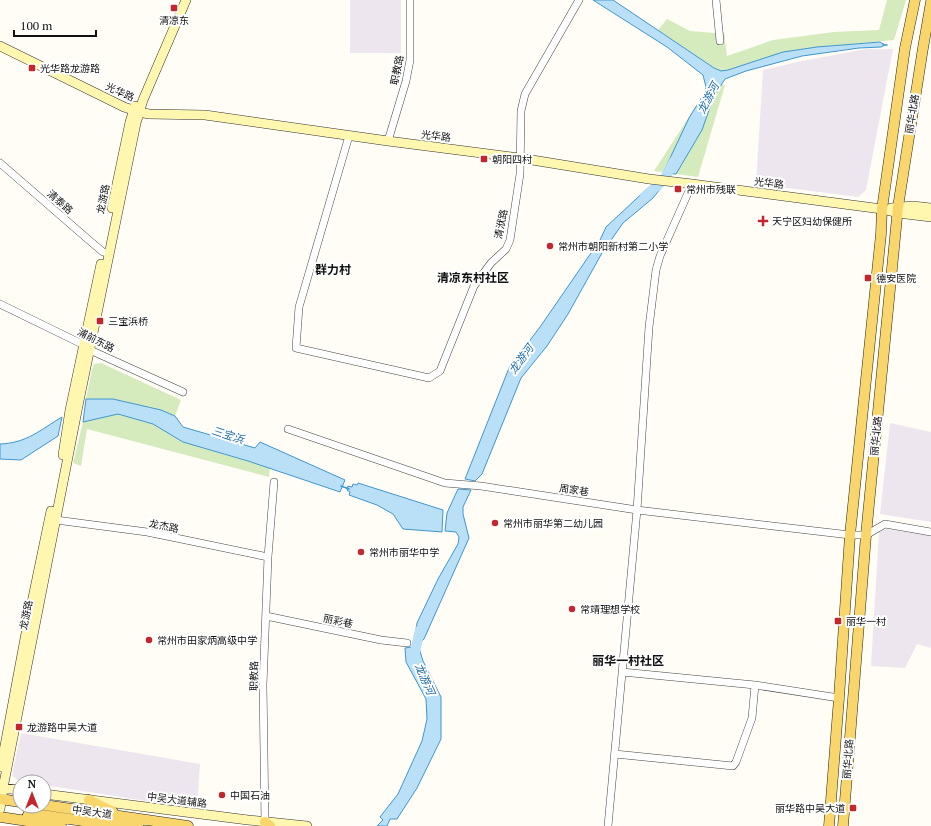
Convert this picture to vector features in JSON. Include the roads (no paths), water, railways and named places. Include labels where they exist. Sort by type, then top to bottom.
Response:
[{"type":"main road","name":"龙游路","points":[[0,772],[27,624],[136,111],[181,0]]},
{"type":"main road","name":"龙游路","points":[[136,111],[186,0]]},
{"type":"main road","name":"丽华北路","points":[[828,825],[839,698],[850,535],[881,234],[882,209],[906,44],[915,0]]},
{"type":"main road","name":"丽华北路","points":[[844,824],[866,535],[898,210],[923,44],[931,5]]},
{"type":"main road","name":"光华路","points":[[0,46],[124,107],[149,114],[205,115],[349,136],[520,158],[670,182],[898,210],[931,217]]},
{"type":"main road","points":[[888,167],[904,170]]},
{"type":"main road","name":"光华路","points":[[898,210],[912,206],[931,208]]},
{"type":"main road","name":"龙游路","points":[[0,802],[1,788],[56,520],[70,427]]},
{"type":"main road","points":[[1,788],[12,789]]},
{"type":"main road","name":"中吴大道辅路","points":[[52,795],[268,824],[307,826]]},
{"type":"main road","points":[[89,800],[120,816]]},
{"type":"main road","points":[[0,802],[12,802]]},
{"type":"main road","name":"中吴大道","points":[[52,806],[188,826]]},
{"type":"main road","points":[[37,823],[27,818],[28,815],[41,815],[111,825],[156,821]]},
{"type":"main road","name":"中吴大道","points":[[0,817],[61,826]]},
{"type":"street","name":"职教路","points":[[388,141],[406,81],[410,60],[410,0]]},
{"type":"street","name":"清洑路","points":[[349,136],[299,307],[296,348],[428,378],[440,371],[474,286],[491,263],[506,249],[510,240],[520,174],[521,111],[525,94],[579,0]]},
{"type":"street","points":[[716,0],[720,41]]},
{"type":"street","name":"清泰路","points":[[0,163],[106,253]]},
{"type":"street","points":[[608,826],[637,510],[649,327],[656,270],[660,256],[692,184]]},
{"type":"street","name":"浦前东路","points":[[0,304],[183,392]]},
{"type":"street","name":"周家巷","points":[[288,429],[445,483],[481,486],[637,510],[850,535],[866,535]]},
{"type":"street","name":"职教路","points":[[268,824],[263,685],[268,557],[274,482]]},
{"type":"street","name":"龙杰路","points":[[56,520],[146,532],[268,557]]},
{"type":"street","points":[[866,535],[885,524],[931,532]]},
{"type":"street","name":"丽彩巷","points":[[266,616],[382,640],[407,643]]},
{"type":"street","points":[[622,672],[755,685],[839,698]]},
{"type":"street","points":[[615,754],[733,766],[736,762],[752,718],[755,685]]},
{"type":"water","points":[[593,0],[613,0],[714,68],[721,71],[783,52],[817,47],[880,42],[885,45],[881,47],[859,48],[802,56],[746,71],[725,79],[714,96],[702,130],[676,174],[663,173],[689,118],[705,92],[706,87],[703,75],[667,47]]},
{"type":"water","points":[[649,187],[661,188],[653,198],[623,223],[602,253],[568,314],[547,346],[521,378],[482,474],[475,481],[465,479],[509,368],[540,327],[600,240],[606,227]]},
{"type":"water","points":[[86,399],[113,399],[161,410],[175,416],[183,427],[255,448],[260,442],[345,480],[340,492],[248,461],[183,442],[153,424],[118,414],[83,422]]},
{"type":"water","points":[[62,417],[58,436],[21,460],[0,459],[0,444],[18,441],[33,435]]},
{"type":"water","points":[[358,483],[443,510],[442,532],[403,529],[393,514],[377,505],[349,495],[350,492],[347,490],[348,486],[352,487],[353,484],[357,485]]},
{"type":"water","points":[[458,489],[471,490],[463,507],[463,514],[469,538],[424,639],[420,643],[414,642],[417,623],[438,579],[458,544],[459,537],[456,532],[445,531],[447,513]]},
{"type":"water","points":[[405,648],[419,648],[423,661],[441,697],[441,739],[417,788],[397,819],[390,819],[387,826],[377,826],[383,820],[380,817],[398,794],[422,741],[427,719],[426,699],[406,662]]},
{"type":"waterway","name":"龙游河","points":[[645,196],[664,180],[674,161]]},
{"type":"waterway","name":"三宝浜","points":[[341,486],[349,489]]},
{"type":"waterway","name":"龙游河","points":[[417,661],[414,656],[420,630]]},
{"type":"place","name":"清凉东","points":[[174,8]]},
{"type":"place","name":"光华路龙游路","points":[[32,68]]},
{"type":"place","name":"朝阳四村","points":[[484,159]]},
{"type":"place","name":"常州市残联","points":[[678,189]]},
{"type":"place","name":"天宁区妇幼保健所","points":[[763,221]]},
{"type":"place","name":"常州市朝阳新村第二小学","points":[[550,246]]},
{"type":"place","name":"德安医院","points":[[868,278]]},
{"type":"place","name":"三宝浜桥","points":[[100,321]]},
{"type":"place","name":"常州市丽华第二幼儿园","points":[[495,523]]},
{"type":"place","name":"常州市丽华中学","points":[[361,552]]},
{"type":"place","name":"常靖理想学校","points":[[572,609]]},
{"type":"place","name":"丽华一村","points":[[838,621]]},
{"type":"place","name":"常州市田家炳高级中学","points":[[149,640]]},
{"type":"place","name":"龙游路中吴大道","points":[[19,727]]},
{"type":"place","name":"中国石油","points":[[222,795]]},
{"type":"place","name":"丽华路中吴大道","points":[[853,808]]},
{"type":"district","name":"群力村","points":[[333,269]]},
{"type":"district","name":"清凉东村社区","points":[[473,277]]},
{"type":"district","name":"丽华一村社区","points":[[628,660]]}]
